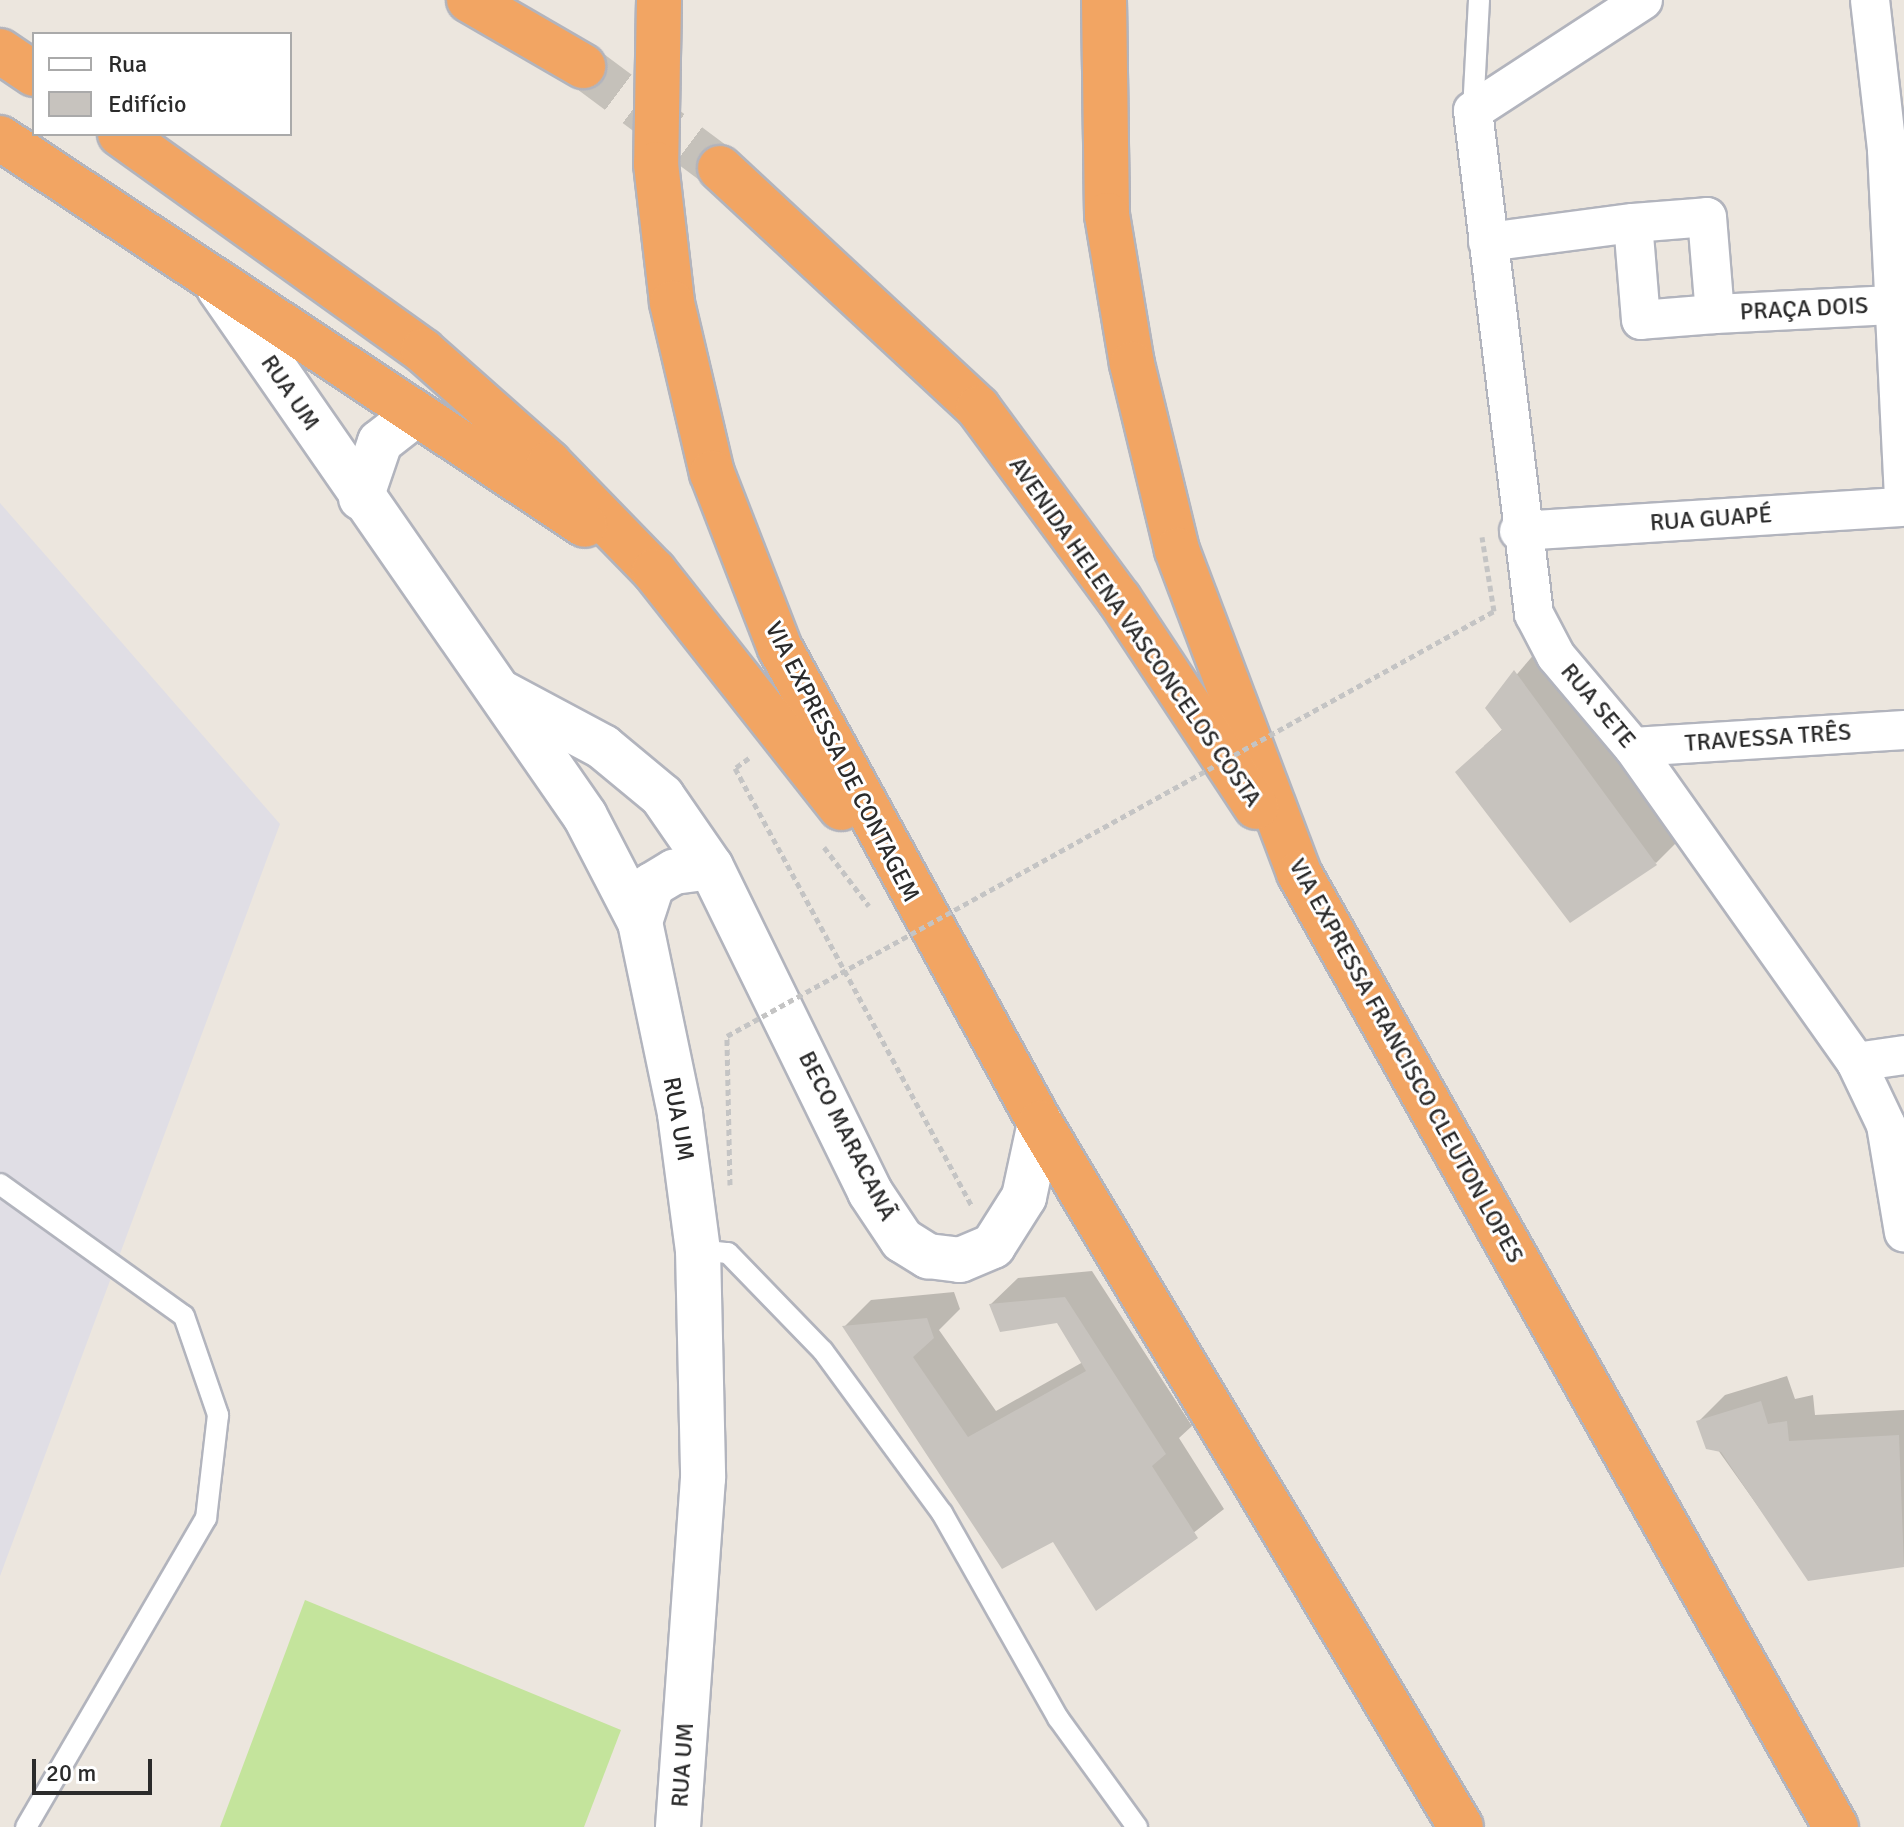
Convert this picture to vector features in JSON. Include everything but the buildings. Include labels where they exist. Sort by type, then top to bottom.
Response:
[{"type":"highway","points":[[469,0],[583,66]]},
{"type":"highway","name":"VIA EXPRESSA DE CONTAGEM","points":[[659,0],[656,164],[672,303],[712,473],[780,648],[907,891],[1040,1123]]},
{"type":"highway","name":"VIA EXPRESSA FRANCISCO CLEUTON LOPES","points":[[1104,0],[1107,215],[1132,364],[1177,550],[1299,873],[1836,1827]]},
{"type":"highway","points":[[0,51],[32,73]]},
{"type":"highway","points":[[123,136],[423,351],[549,463],[654,571],[907,891]]},
{"type":"highway","points":[[0,138],[219,288],[654,571]]},
{"type":"highway","name":"AVENIDA HELENA VASCONCELOS COSTA","points":[[720,168],[978,408],[1119,599],[1299,873]]},
{"type":"highway","points":[[1040,1123],[1461,1827]]},
{"type":"street","points":[[1473,111],[1643,0]]},
{"type":"street","points":[[1870,0],[1896,150],[1893,305],[1904,505]]},
{"type":"street","name":"RUA SETE","points":[[1473,111],[1519,531],[1534,614],[1550,646],[1633,747],[1856,1062],[1886,1125],[1904,1232]]},
{"type":"street","name":"PRAÇA DOIS","points":[[1488,242],[1633,223],[1707,217],[1715,314]]},
{"type":"street","name":"PRAÇA DOIS","points":[[1633,223],[1641,320],[1893,305]]},
{"type":"street","name":"RUA UM","points":[[219,288],[492,687],[585,816],[640,922],[680,1114],[698,1250],[703,1478],[678,1827]]},
{"type":"street","points":[[361,498],[380,442],[416,414]]},
{"type":"street","name":"RUA GUAPÉ","points":[[1519,531],[1904,505]]},
{"type":"street","name":"BECO MARACANÃ","points":[[492,687],[603,747],[662,796],[711,867],[870,1192],[902,1240],[928,1256],[960,1260],[993,1246]]},
{"type":"street","name":"TRAVESSA TRÊS","points":[[1633,747],[1904,730]]},
{"type":"street","points":[[640,922],[652,885],[674,872],[711,867]]},
{"type":"street","points":[[1856,1062],[1904,1055]]},
{"type":"street","points":[[993,1246],[1024,1197],[1040,1123]]},
{"type":"lane","points":[[1473,111],[1479,0]]},
{"type":"lane","points":[[0,1184],[184,1316],[218,1415],[206,1518],[26,1827]]},
{"type":"lane","points":[[698,1250],[728,1253],[823,1351],[942,1513],[1058,1718],[1137,1827]]},
{"type":"path","points":[[730,1185],[727,1036],[1494,611],[1482,537]]},
{"type":"path","points":[[753,754],[735,768],[993,1246]]},
{"type":"shaded area","points":[[0,503],[280,824],[0,1576]]},
{"type":"green space","points":[[305,1600],[621,1730],[584,1827],[220,1827]]},
{"type":"tunnel","points":[[583,66],[720,168]]}]
